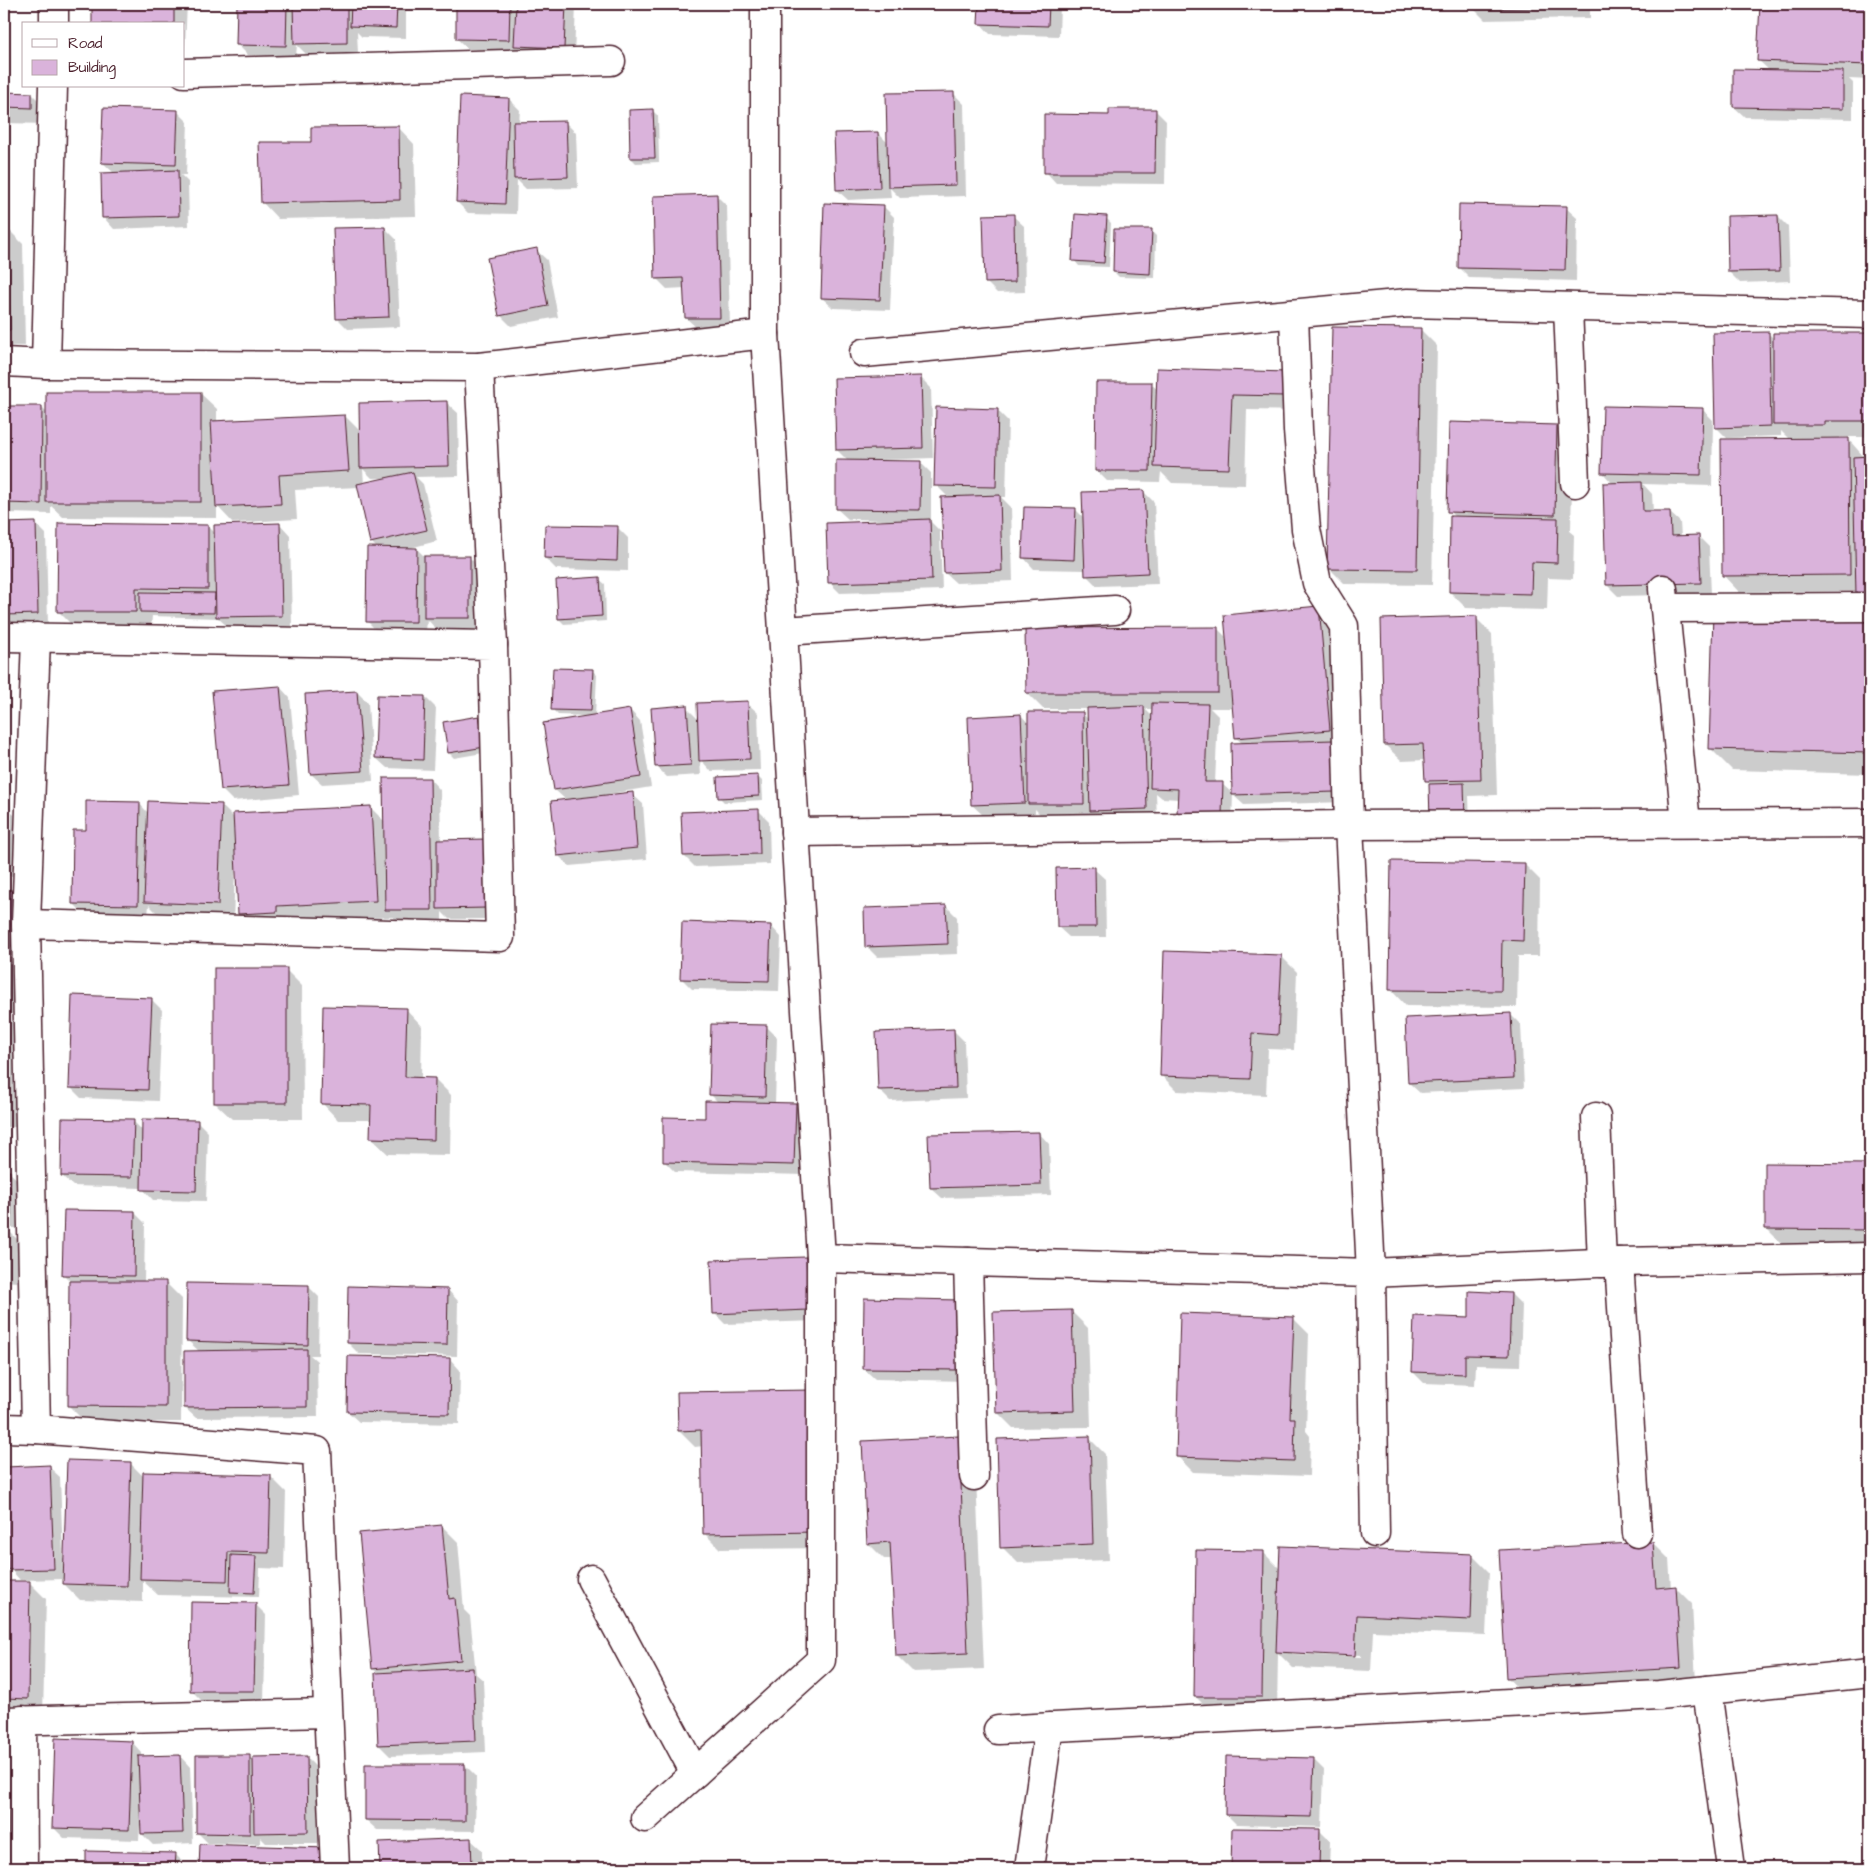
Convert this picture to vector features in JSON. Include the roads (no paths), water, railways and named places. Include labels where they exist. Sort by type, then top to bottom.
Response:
[{"type":"street","points":[[54,4],[54,22]]},
{"type":"street","points":[[645,1818],[821,1660],[821,1258],[765,334],[765,4]]},
{"type":"street","points":[[185,73],[611,61]]},
{"type":"street","points":[[46,364],[53,88]]},
{"type":"street","points":[[864,353],[1408,303],[1870,314]]},
{"type":"street","points":[[1568,307],[1575,483]]},
{"type":"street","points":[[1294,314],[1298,430],[1306,529],[1317,583],[1344,626],[1349,825],[1372,1273],[1376,1533]]},
{"type":"street","points":[[4,362],[46,364],[479,367],[765,334]]},
{"type":"street","points":[[26,924],[500,937],[493,645],[479,367]]},
{"type":"street","points":[[1686,823],[1664,599],[1870,607]]},
{"type":"street","points":[[783,630],[1115,610]]},
{"type":"street","points":[[4,637],[493,645]]},
{"type":"street","points":[[36,637],[26,924],[36,1429]]},
{"type":"street","points":[[795,832],[1349,825],[1870,823]]},
{"type":"street","points":[[1596,1117],[1637,1533]]},
{"type":"street","points":[[821,1258],[1372,1273],[1611,1263],[1870,1257]]},
{"type":"street","points":[[968,1262],[974,1476]]},
{"type":"street","points":[[4,1428],[317,1451],[335,1868]]},
{"type":"street","points":[[591,1579],[695,1773]]},
{"type":"street","points":[[998,1730],[1659,1695],[1870,1673]]},
{"type":"street","points":[[1707,1690],[1731,1868]]},
{"type":"street","points":[[24,1868],[13,1720],[327,1713]]},
{"type":"street","points":[[1029,1868],[1049,1727]]}]
